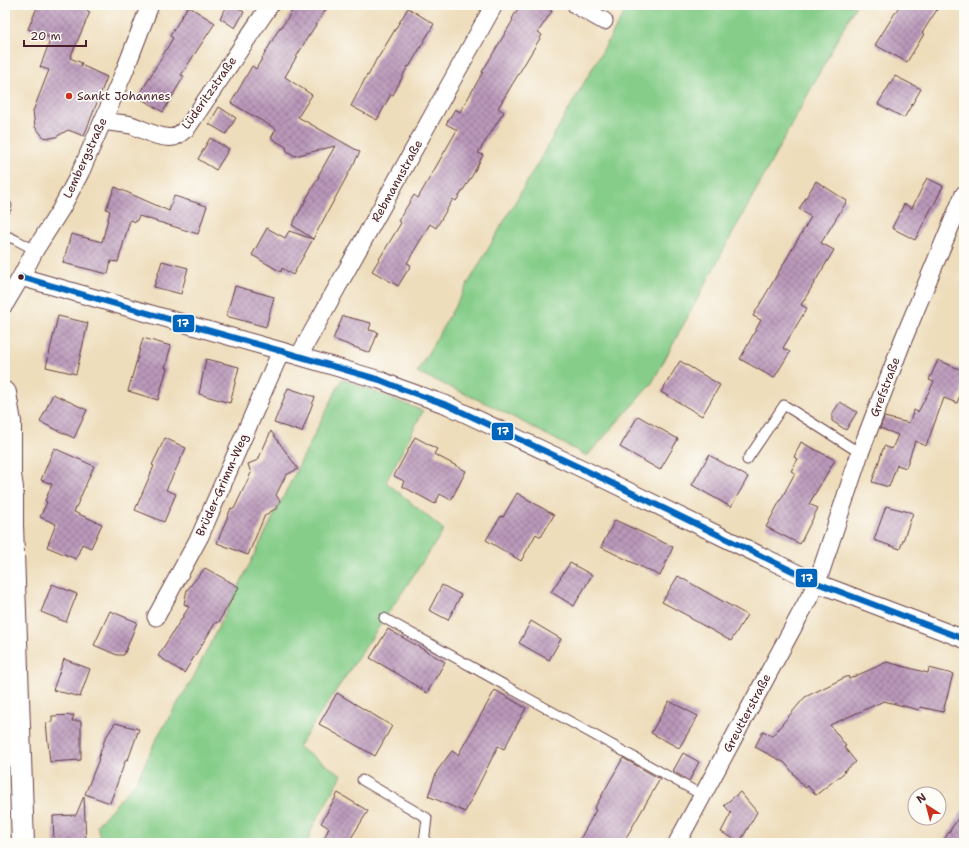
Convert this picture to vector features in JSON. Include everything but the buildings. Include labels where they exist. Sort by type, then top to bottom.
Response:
[{"type":"main road","points":[[5,394],[10,422],[10,475],[12,488],[23,843]]},
{"type":"street","name":"Lembergstraße","points":[[5,304],[21,278],[35,250],[61,209],[81,171],[125,70],[150,5]]},
{"type":"street","name":"Lüderitzstraße","points":[[103,122],[130,125],[166,137],[173,137],[180,134],[187,128],[270,5]]},
{"type":"street","name":"Rebmannstraße","points":[[299,356],[494,5]]},
{"type":"street","points":[[576,5],[604,21]]},
{"type":"street","name":"Grefstraße","points":[[817,583],[860,454],[903,340],[964,194]]},
{"type":"street","points":[[21,278],[380,380],[447,405],[592,473],[817,583],[964,639]]},
{"type":"street","name":"Brüder-Grimm-Weg","points":[[156,617],[200,536],[281,351]]},
{"type":"street","name":"Greutterstraße","points":[[676,843],[817,583]]},
{"type":"lane","points":[[5,235],[35,250]]},
{"type":"lane","points":[[747,460],[784,405],[860,454]]},
{"type":"lane","points":[[384,618],[702,795]]},
{"type":"lane","points":[[362,780],[427,818],[424,843]]},
{"type":"green space","points":[[629,5],[856,5],[652,383],[587,456],[494,407],[417,372]]},
{"type":"green space","points":[[342,379],[423,411],[386,482],[444,530],[298,747],[342,775],[313,826],[307,843],[101,843],[97,825],[136,782],[159,734],[193,678]]},
{"type":"transit line","name":"17","points":[[21,277],[380,380],[447,405],[585,470],[817,583],[964,639]]},
{"type":"place","name":"Sankt Johannes","points":[[69,96]]}]
